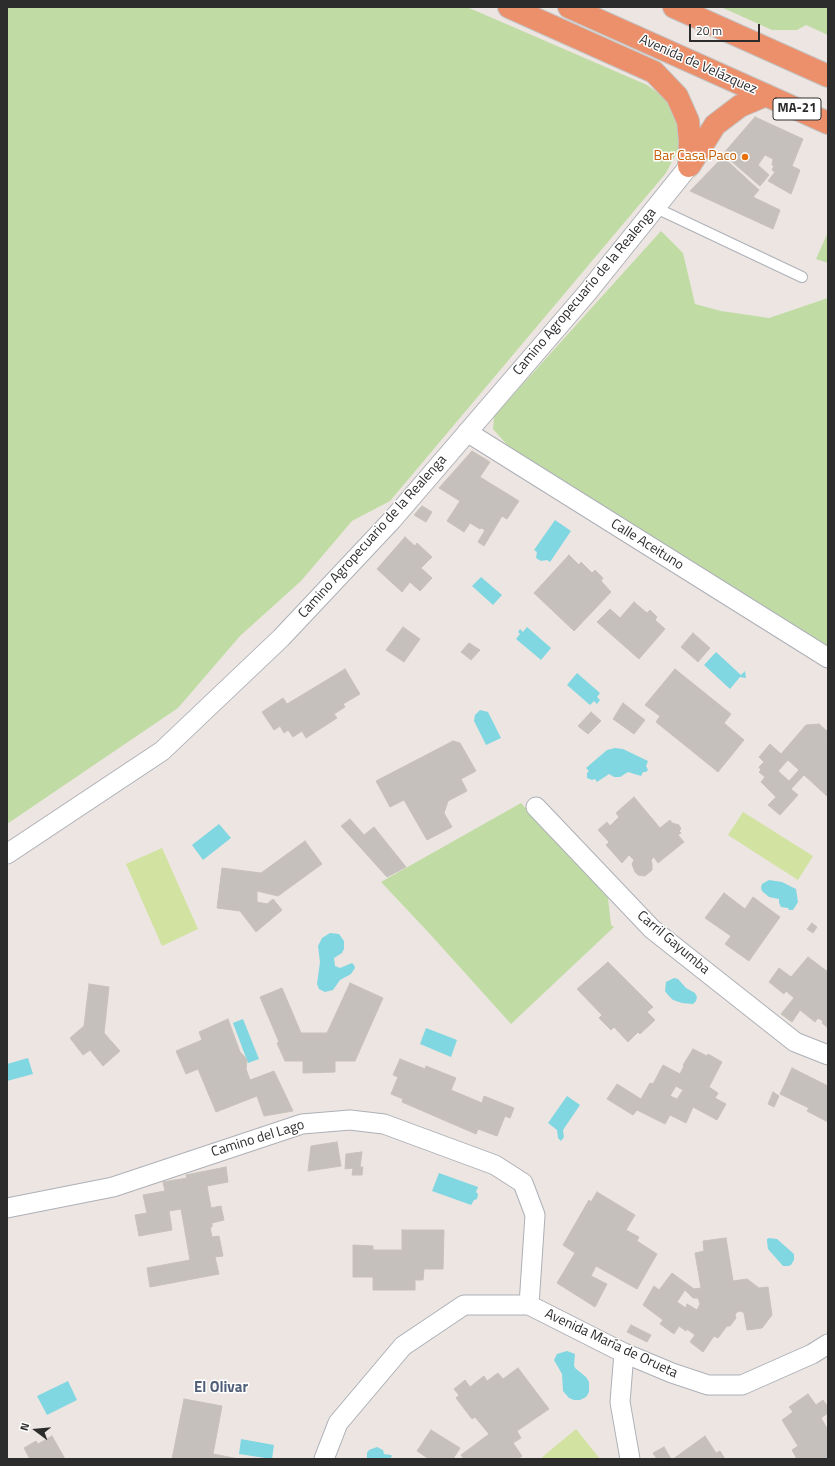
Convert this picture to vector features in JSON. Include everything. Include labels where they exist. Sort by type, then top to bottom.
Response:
[{"type":"highway","points":[[509,7],[654,72],[677,96],[688,121],[690,141],[689,166]]},
{"type":"highway","name":"Avenida de Velázquez","points":[[569,7],[828,123]]},
{"type":"highway","points":[[674,7],[828,76]]},
{"type":"highway","points":[[689,166],[715,125],[740,106],[766,95]]},
{"type":"street","name":"Camino Agropecuario de la Realenga","points":[[7,854],[162,751],[281,638],[392,520],[587,293],[689,166]]},
{"type":"street","name":"Calle Aceituno","points":[[467,432],[828,658]]},
{"type":"street","name":"Carril Gayumba","points":[[536,807],[652,929],[795,1042],[828,1055]]},
{"type":"street","name":"Camino del Lago","points":[[7,1208],[113,1187],[302,1124],[350,1120],[384,1124],[495,1166],[523,1183],[535,1215],[529,1305]]},
{"type":"street","points":[[324,1459],[338,1423],[402,1346],[464,1305],[529,1305]]},
{"type":"street","name":"Avenida María de Orueta","points":[[529,1305],[624,1353],[672,1373],[708,1385],[742,1385],[812,1354],[828,1344]]},
{"type":"street","points":[[624,1353],[620,1402],[630,1459]]},
{"type":"lane","points":[[656,208],[802,277]]},
{"type":"green space","points":[[7,7],[467,7],[647,85],[665,98],[678,122],[682,142],[666,173],[390,501],[352,521],[301,581],[240,636],[178,708],[7,824]]},
{"type":"green space","points":[[721,7],[828,7],[828,35],[806,25],[797,30],[772,30]]},
{"type":"green space","points":[[661,231],[683,253],[695,304],[721,311],[769,318],[828,298],[828,646],[509,447],[493,429],[494,416]]},
{"type":"green space","points":[[828,232],[828,263],[816,259]]},
{"type":"green space","points":[[521,803],[608,898],[611,925],[614,927],[511,1024],[381,882]]},
{"type":"green space","points":[[743,812],[813,856],[798,880],[728,835]]},
{"type":"green space","points":[[162,848],[198,929],[162,946],[126,864]]},
{"type":"green space","points":[[576,1429],[600,1459],[540,1459]]},
{"type":"water","points":[[555,520],[571,531],[550,562],[547,560],[541,561],[536,558],[537,552],[534,550]]},
{"type":"water","points":[[481,577],[502,595],[493,605],[472,586]]},
{"type":"water","points":[[527,627],[551,648],[541,660],[516,639],[520,634],[518,632],[520,629],[523,632]]},
{"type":"water","points":[[716,652],[741,675],[745,671],[746,678],[740,677],[730,689],[704,665]]},
{"type":"water","points":[[577,673],[600,693],[597,697],[600,700],[597,704],[594,701],[590,705],[567,685]]},
{"type":"water","points":[[480,710],[488,712],[501,738],[486,745],[474,721],[475,715]]},
{"type":"water","points":[[615,748],[623,749],[648,761],[646,766],[648,770],[643,772],[641,776],[628,772],[620,777],[614,777],[609,774],[597,782],[595,779],[592,780],[587,778],[587,773],[589,771],[586,768],[607,750]]},
{"type":"water","points":[[219,824],[231,838],[203,860],[192,845]]},
{"type":"water","points":[[769,880],[782,882],[796,889],[798,902],[793,910],[781,907],[779,899],[769,897],[762,891],[762,884]]},
{"type":"water","points":[[330,933],[339,934],[344,941],[344,949],[342,953],[334,958],[335,966],[340,968],[352,963],[355,968],[351,974],[340,980],[333,990],[325,992],[319,989],[317,984],[320,962],[318,946],[322,938]]},
{"type":"water","points":[[674,978],[678,979],[686,988],[695,993],[697,997],[693,1004],[673,1000],[665,991],[666,982]]},
{"type":"water","points":[[243,1019],[259,1059],[248,1063],[233,1023]]},
{"type":"water","points":[[426,1028],[457,1040],[451,1057],[420,1044]]},
{"type":"water","points":[[28,1058],[33,1074],[7,1081],[7,1064]]},
{"type":"water","points":[[567,1096],[580,1105],[563,1130],[564,1137],[561,1141],[558,1138],[557,1130],[548,1123]]},
{"type":"water","points":[[439,1173],[478,1187],[476,1192],[478,1194],[477,1199],[474,1200],[471,1205],[432,1191]]},
{"type":"water","points":[[767,1239],[777,1239],[794,1254],[794,1260],[791,1265],[783,1266],[768,1249]]},
{"type":"water","points":[[567,1351],[575,1354],[575,1368],[586,1377],[589,1382],[589,1392],[586,1397],[580,1400],[569,1398],[563,1391],[562,1374],[554,1360],[557,1354]]},
{"type":"water","points":[[68,1381],[77,1400],[47,1415],[37,1396]]},
{"type":"water","points":[[241,1439],[274,1445],[272,1459],[239,1454]]},
{"type":"water","points":[[377,1447],[383,1450],[384,1454],[391,1455],[392,1456],[390,1459],[367,1459],[367,1453],[369,1450]]},
{"type":"building","name":"Bar Casa Paco","points":[[755,117],[803,139],[792,166],[800,170],[791,194],[768,181],[775,172],[772,170],[774,166],[772,165],[773,159],[765,155],[758,165],[769,175],[760,186],[723,154]]},
{"type":"building","points":[[723,157],[759,190],[753,197],[780,210],[773,229],[690,191]]},
{"type":"building","points":[[472,451],[490,462],[480,477],[519,501],[507,519],[502,516],[484,546],[478,542],[485,530],[480,529],[470,523],[464,532],[447,521],[460,501],[439,488]]},
{"type":"building","points":[[422,506],[432,512],[426,522],[414,515]]},
{"type":"building","points":[[405,537],[415,546],[417,543],[432,557],[421,568],[432,578],[420,591],[410,582],[402,592],[377,569]]},
{"type":"building","points":[[569,555],[579,565],[581,562],[592,573],[595,570],[603,578],[601,581],[611,592],[574,631],[534,593]]},
{"type":"building","points":[[634,602],[647,613],[650,610],[657,617],[655,620],[665,629],[639,659],[597,622],[610,609],[620,618]]},
{"type":"building","points":[[403,627],[420,639],[404,662],[386,650]]},
{"type":"building","points":[[693,633],[710,648],[698,662],[681,647]]},
{"type":"building","points":[[469,643],[480,650],[471,660],[461,652]]},
{"type":"building","points":[[345,669],[360,694],[343,704],[345,707],[334,714],[337,718],[306,738],[302,731],[293,737],[288,730],[284,733],[280,726],[274,730],[262,712],[283,698],[287,704]]},
{"type":"building","points":[[675,669],[731,714],[724,723],[744,740],[718,772],[656,722],[660,716],[645,705]]},
{"type":"building","points":[[623,703],[645,720],[634,734],[613,719]]},
{"type":"building","points":[[591,712],[601,721],[588,734],[578,726]]},
{"type":"building","points":[[819,724],[828,732],[828,738],[826,741],[828,743],[828,797],[804,775],[791,789],[798,795],[780,815],[768,805],[776,797],[761,782],[765,777],[759,772],[761,770],[759,767],[764,762],[759,757],[770,744],[781,754],[806,725]],"holes":[[[788,760],[799,770],[789,781],[778,771]]]},
{"type":"building","points":[[453,741],[460,743],[476,771],[461,779],[467,791],[448,801],[444,813],[452,827],[427,840],[404,800],[390,807],[376,781]]},
{"type":"building","points":[[634,797],[660,828],[670,820],[672,823],[679,825],[681,829],[679,831],[681,833],[678,835],[684,842],[658,863],[654,857],[651,860],[652,870],[645,876],[638,875],[635,872],[632,864],[634,860],[629,855],[622,863],[606,845],[609,842],[598,830],[607,822],[610,826],[619,817],[616,813]]},
{"type":"building","points":[[350,819],[364,835],[374,827],[406,867],[387,877],[341,826]]},
{"type":"building","points":[[305,841],[322,864],[278,896],[257,891],[257,902],[267,904],[273,899],[282,910],[256,932],[240,911],[217,908],[222,868],[261,873]]},
{"type":"building","points":[[724,893],[745,909],[753,897],[780,917],[749,961],[725,944],[731,936],[705,918]]},
{"type":"building","points":[[812,923],[817,927],[813,933],[807,929]]},
{"type":"building","points":[[808,957],[828,972],[828,1028],[822,1023],[823,1021],[818,1018],[815,1022],[800,1010],[792,1022],[781,1014],[794,998],[786,991],[784,994],[769,982],[779,968],[791,977]]},
{"type":"building","points":[[608,962],[653,1007],[647,1012],[655,1020],[640,1034],[638,1032],[628,1042],[614,1027],[611,1030],[599,1018],[602,1015],[577,989]]},
{"type":"building","points":[[350,983],[383,998],[355,1061],[335,1061],[335,1072],[303,1073],[303,1061],[285,1061],[277,1043],[279,1042],[260,997],[282,988],[301,1033],[327,1033]]},
{"type":"building","points":[[89,984],[109,987],[104,1033],[120,1051],[103,1066],[90,1050],[83,1055],[70,1038],[84,1026]]},
{"type":"building","points":[[228,1019],[240,1052],[247,1060],[246,1069],[250,1080],[274,1071],[293,1111],[264,1116],[257,1096],[216,1112],[198,1069],[186,1074],[176,1051],[202,1040],[199,1032]]},
{"type":"building","points":[[693,1049],[707,1056],[708,1054],[722,1062],[709,1087],[718,1093],[715,1098],[726,1104],[717,1120],[693,1107],[686,1123],[670,1115],[665,1124],[637,1110],[633,1115],[607,1099],[617,1084],[641,1099],[650,1083],[653,1084],[663,1065],[680,1074],[684,1066],[683,1065]],"holes":[[[676,1086],[683,1090],[677,1099],[670,1096]]]},
{"type":"building","points":[[400,1059],[425,1069],[426,1066],[456,1078],[451,1090],[482,1103],[484,1096],[514,1108],[510,1118],[505,1116],[497,1136],[478,1129],[476,1134],[402,1102],[403,1099],[391,1094],[398,1077],[393,1075]]},
{"type":"building","points":[[792,1068],[828,1086],[828,1122],[807,1111],[809,1108],[780,1094]]},
{"type":"building","points":[[773,1092],[779,1096],[774,1107],[768,1104]]},
{"type":"building","points":[[337,1142],[341,1166],[308,1171],[311,1146]]},
{"type":"building","points":[[362,1152],[360,1167],[363,1167],[362,1175],[352,1175],[353,1168],[345,1169],[346,1154]]},
{"type":"building","points":[[226,1167],[228,1182],[207,1186],[211,1208],[221,1206],[224,1220],[212,1223],[212,1227],[210,1227],[212,1237],[219,1236],[223,1256],[215,1257],[219,1274],[150,1287],[147,1268],[190,1260],[181,1209],[169,1211],[172,1230],[139,1236],[135,1215],[147,1213],[143,1195],[165,1191],[163,1182],[187,1178],[186,1175]]},
{"type":"building","points":[[597,1192],[635,1215],[626,1230],[639,1237],[637,1241],[657,1254],[637,1289],[596,1266],[591,1276],[607,1284],[595,1307],[557,1283],[575,1253],[563,1245],[589,1200],[591,1202]]},
{"type":"building","points":[[402,1230],[444,1230],[443,1269],[424,1269],[423,1280],[415,1280],[415,1290],[373,1290],[373,1277],[353,1277],[353,1245],[373,1246],[373,1250],[402,1250]]},
{"type":"building","points":[[726,1238],[733,1281],[747,1279],[759,1288],[768,1287],[772,1315],[762,1328],[747,1330],[744,1313],[741,1311],[737,1312],[735,1315],[736,1318],[730,1326],[727,1326],[718,1338],[714,1336],[703,1352],[690,1342],[695,1335],[687,1329],[686,1331],[679,1326],[674,1334],[660,1324],[663,1320],[643,1305],[654,1286],[659,1290],[672,1273],[694,1289],[701,1288],[695,1253],[704,1251],[703,1241]],"holes":[[[685,1290],[693,1298],[698,1298],[700,1304],[697,1310],[687,1304],[686,1308],[677,1302]]]},
{"type":"building","points":[[631,1325],[651,1335],[647,1342],[627,1332]]},
{"type":"building","points":[[518,1368],[549,1409],[517,1431],[521,1438],[513,1443],[522,1456],[518,1459],[464,1459],[461,1455],[489,1434],[475,1417],[472,1419],[456,1398],[459,1395],[454,1389],[465,1380],[470,1387],[484,1376],[487,1381],[498,1373],[503,1379]]},
{"type":"building","points":[[808,1394],[816,1405],[823,1400],[828,1407],[828,1413],[821,1418],[828,1430],[828,1459],[797,1459],[792,1450],[798,1446],[782,1420],[793,1412],[789,1407]]},
{"type":"building","points":[[184,1399],[222,1406],[213,1454],[239,1459],[172,1459]]},
{"type":"building","points":[[431,1430],[460,1448],[453,1459],[429,1459],[417,1451]]},
{"type":"building","points":[[52,1436],[65,1459],[30,1459],[24,1448],[36,1441],[38,1444]]},
{"type":"building","points":[[705,1436],[716,1453],[720,1451],[725,1459],[673,1459]]},
{"type":"building","points":[[664,1447],[671,1459],[657,1459],[653,1453]]},
{"type":"place","name":"Bar Casa Paco","points":[[745,157]]},
{"type":"district","name":"El Olivar","points":[[221,1388]]}]
